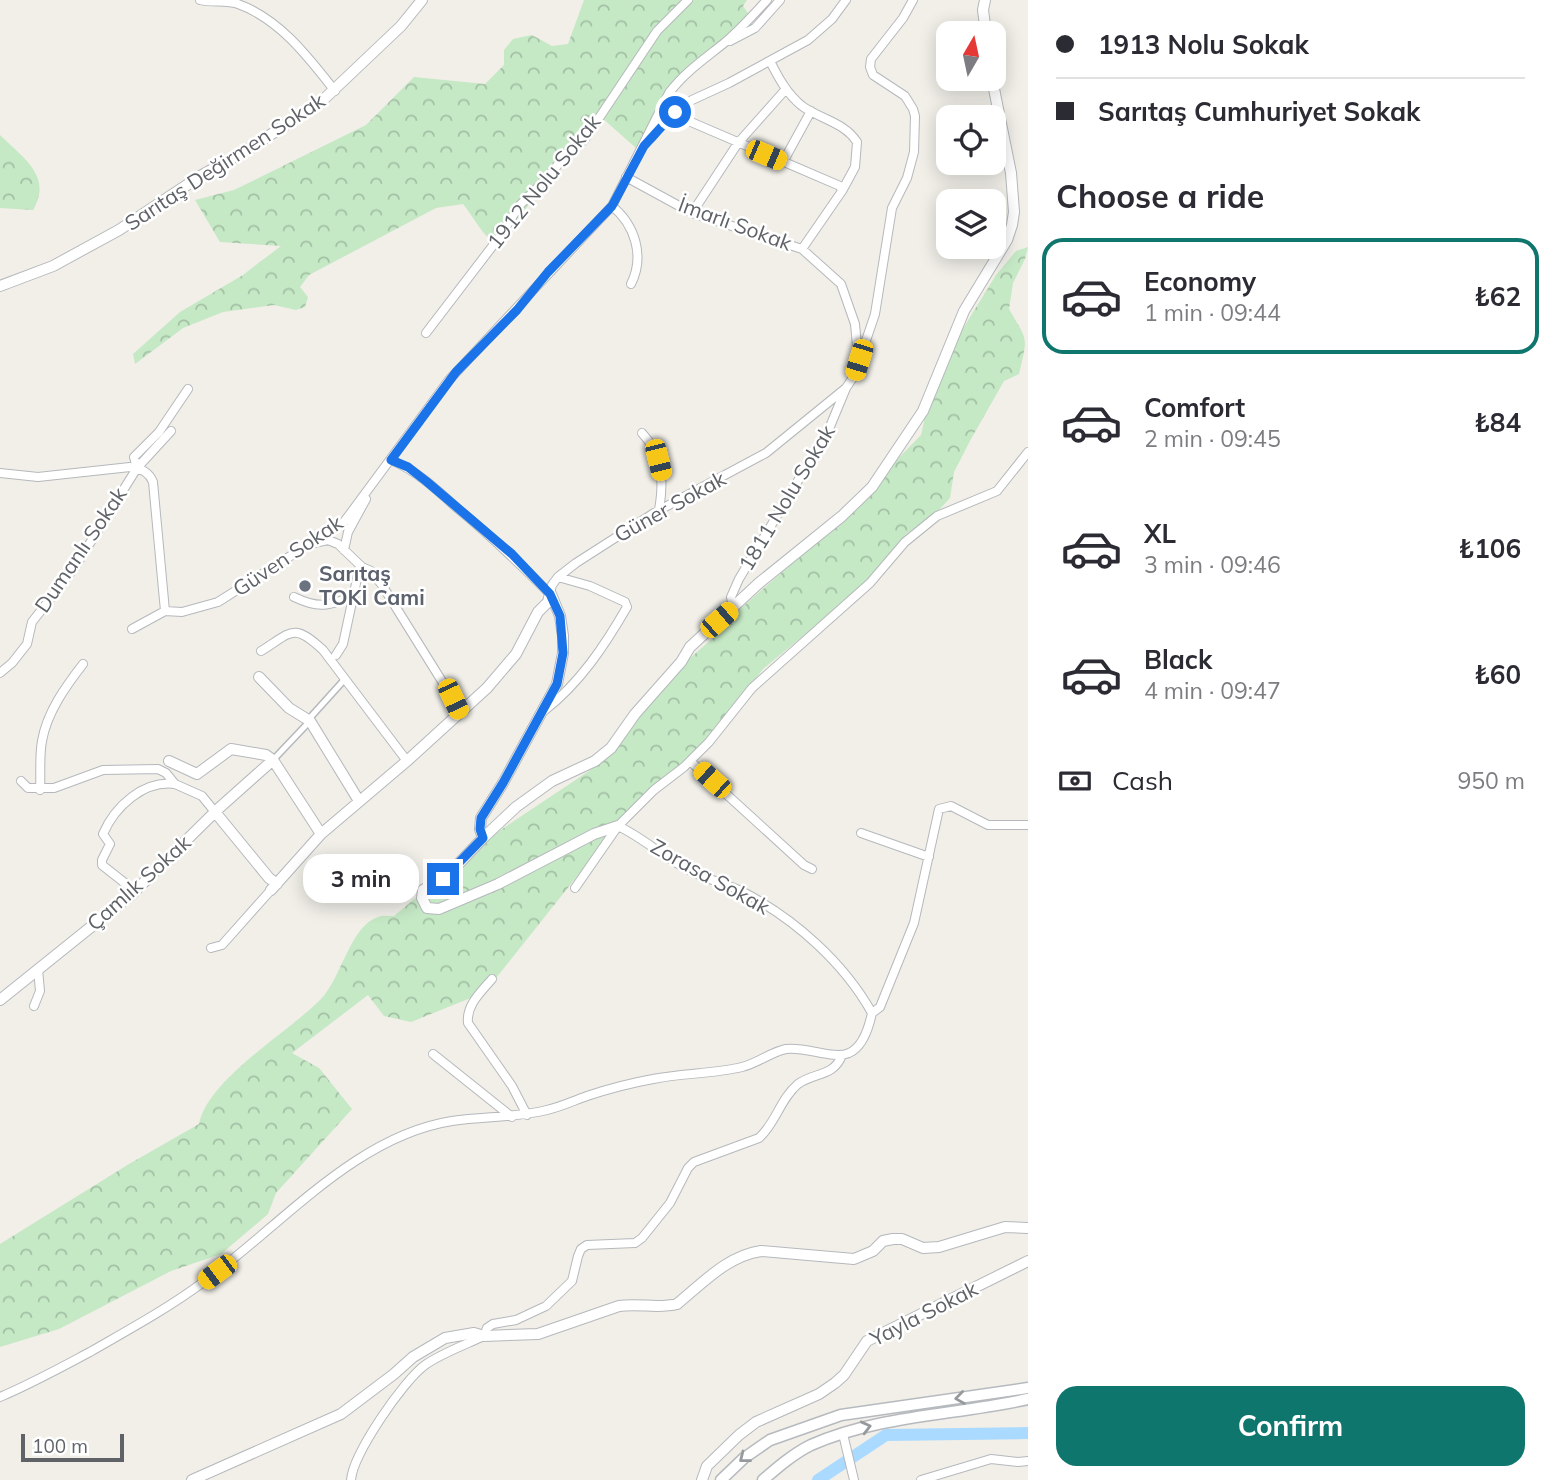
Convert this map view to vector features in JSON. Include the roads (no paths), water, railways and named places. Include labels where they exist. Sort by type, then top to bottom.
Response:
[{"type":"main road","points":[[720,1480],[744,1458],[770,1440],[841,1415],[1028,1388]]},
{"type":"main road","points":[[764,1480],[784,1461],[811,1446],[843,1434],[870,1426],[1028,1399]]},
{"type":"street","points":[[200,0],[239,4],[266,19],[303,51],[335,91]]},
{"type":"street","name":"Sarıtaş Değirmen Sokak","points":[[0,286],[53,266],[118,230],[202,175],[252,147],[335,91],[401,26],[422,0]]},
{"type":"street","name":"1912 Nolu Sokak","points":[[426,333],[501,235],[519,206],[593,129],[657,31],[688,0]]},
{"type":"street","name":"Güven Sokak","points":[[165,611],[182,612],[218,603],[344,522],[456,372],[612,206],[669,93],[679,80],[724,43],[767,0]]},
{"type":"street","name":"Güven Sokak","points":[[724,43],[755,28],[780,0]]},
{"type":"street","points":[[644,146],[675,112],[692,100],[770,61],[819,32],[846,0]]},
{"type":"street","name":"Güner Sokak","points":[[211,948],[222,944],[321,834],[487,688],[516,654],[538,612],[548,602],[552,586],[558,578],[576,563],[659,510],[766,453],[846,387],[854,376],[875,314],[892,208],[907,178],[914,152],[915,117],[905,96],[873,75],[871,59],[903,18],[913,0]]},
{"type":"street","points":[[984,21],[985,0]]},
{"type":"street","points":[[770,61],[786,89],[802,106],[845,128],[857,142],[855,167],[842,191],[802,248]]},
{"type":"street","points":[[692,213],[738,143],[786,89]]},
{"type":"street","points":[[618,826],[594,834],[498,884],[439,909],[427,908],[422,898],[423,890],[447,876],[516,807],[552,781],[595,761],[611,748],[690,647],[783,562],[813,540],[865,494],[902,444],[923,411],[964,311],[1007,240],[1012,225],[1012,173],[995,91]]},
{"type":"street","points":[[783,162],[811,111]]},
{"type":"street","points":[[675,112],[691,122],[837,185],[842,191]]},
{"type":"street","name":"İmarlı Sokak","points":[[626,177],[692,213],[802,248],[841,284],[855,324],[859,360]]},
{"type":"street","points":[[612,206],[630,226],[637,249],[638,267],[631,284]]},
{"type":"street","name":"1811 Nolu Sokak","points":[[733,608],[731,597],[739,579],[829,429],[846,387]]},
{"type":"street","points":[[137,468],[134,457],[159,432],[188,389]]},
{"type":"street","name":"Dumanlı Sokak","points":[[0,673],[27,644],[33,622],[75,567],[137,468],[172,431]]},
{"type":"street","points":[[642,433],[652,444],[663,477],[659,510]]},
{"type":"street","points":[[575,887],[618,826],[709,742],[744,695],[870,583],[905,542],[937,516],[997,491],[1028,452]]},
{"type":"street","points":[[391,460],[408,467],[512,554],[550,594],[560,616],[563,653],[557,684],[481,818],[483,838]]},
{"type":"street","points":[[0,473],[38,477],[137,468],[150,476],[153,482],[165,611],[132,629]]},
{"type":"street","points":[[344,550],[348,532],[366,500],[367,492]]},
{"type":"street","points":[[310,544],[328,540],[338,544],[360,565],[371,571],[460,713]]},
{"type":"street","points":[[336,655],[343,644],[360,565]]},
{"type":"street","points":[[543,712],[566,694],[610,636],[627,607],[625,602],[590,586],[558,578]]},
{"type":"street","points":[[294,597],[317,606],[326,606],[354,596]]},
{"type":"street","points":[[261,651],[292,632],[300,632],[323,650],[407,761]]},
{"type":"street","points":[[40,790],[41,752],[45,729],[59,697],[83,664]]},
{"type":"street","points":[[259,677],[289,708],[309,721],[359,801]]},
{"type":"street","name":"Çamlık Sokak","points":[[0,1000],[135,891],[215,812],[273,760],[345,679]]},
{"type":"street","points":[[169,761],[197,774],[231,749],[266,755],[273,760],[321,834]]},
{"type":"street","points":[[690,761],[804,865],[812,869]]},
{"type":"street","points":[[21,780],[27,788],[40,790],[54,788],[103,770],[144,768],[158,769],[166,773],[175,784]]},
{"type":"street","points":[[135,891],[102,864],[110,844],[103,834],[117,811],[130,798],[150,786],[165,783],[175,784],[202,796],[274,887]]},
{"type":"street","points":[[351,1480],[359,1456],[374,1430],[402,1390],[424,1366],[485,1336],[487,1328],[493,1324],[516,1320],[546,1306],[572,1281],[578,1256],[581,1249],[587,1245],[635,1243],[642,1238],[670,1203],[694,1162],[759,1138],[767,1131],[788,1094],[799,1083],[829,1072],[836,1067],[842,1055],[857,1047],[867,1031],[872,1013],[880,1007],[914,923],[939,809],[951,806],[988,825],[1028,825]]},
{"type":"street","name":"Zorasa Sokak","points":[[618,826],[637,835],[691,872],[744,893],[811,938],[863,997],[872,1013]]},
{"type":"street","points":[[861,833],[929,857]]},
{"type":"street","points":[[34,1006],[40,991],[38,969]]},
{"type":"street","points":[[492,979],[470,1006],[468,1023],[512,1086],[527,1115]]},
{"type":"street","points":[[0,1397],[130,1330],[201,1284],[308,1196],[376,1148],[403,1134],[454,1121],[512,1117],[551,1110],[615,1088],[656,1078],[745,1066],[786,1049],[801,1048],[842,1055]]},
{"type":"street","points":[[433,1054],[512,1117]]},
{"type":"street","points":[[192,1480],[341,1414],[437,1341],[453,1336],[474,1333],[485,1336],[538,1334],[620,1306],[630,1304],[667,1307],[677,1304],[734,1258],[748,1253],[761,1251],[854,1259],[893,1238],[923,1248],[939,1247],[1005,1227],[1028,1228]]},
{"type":"street","name":"Yayla Sokak","points":[[702,1480],[707,1466],[756,1422],[819,1394],[835,1383],[844,1375],[867,1341],[1028,1261]]},
{"type":"street","points":[[843,1434],[854,1480]]},
{"type":"street","points":[[921,1480],[991,1459],[1028,1461]]},
{"type":"street","points":[[935,1475],[947,1480]]},
{"type":"waterway","points":[[818,1480],[886,1435],[1028,1433]]},
{"type":"place","name":"Sarıtaş TOKİ Cami","points":[[305,586]]}]
